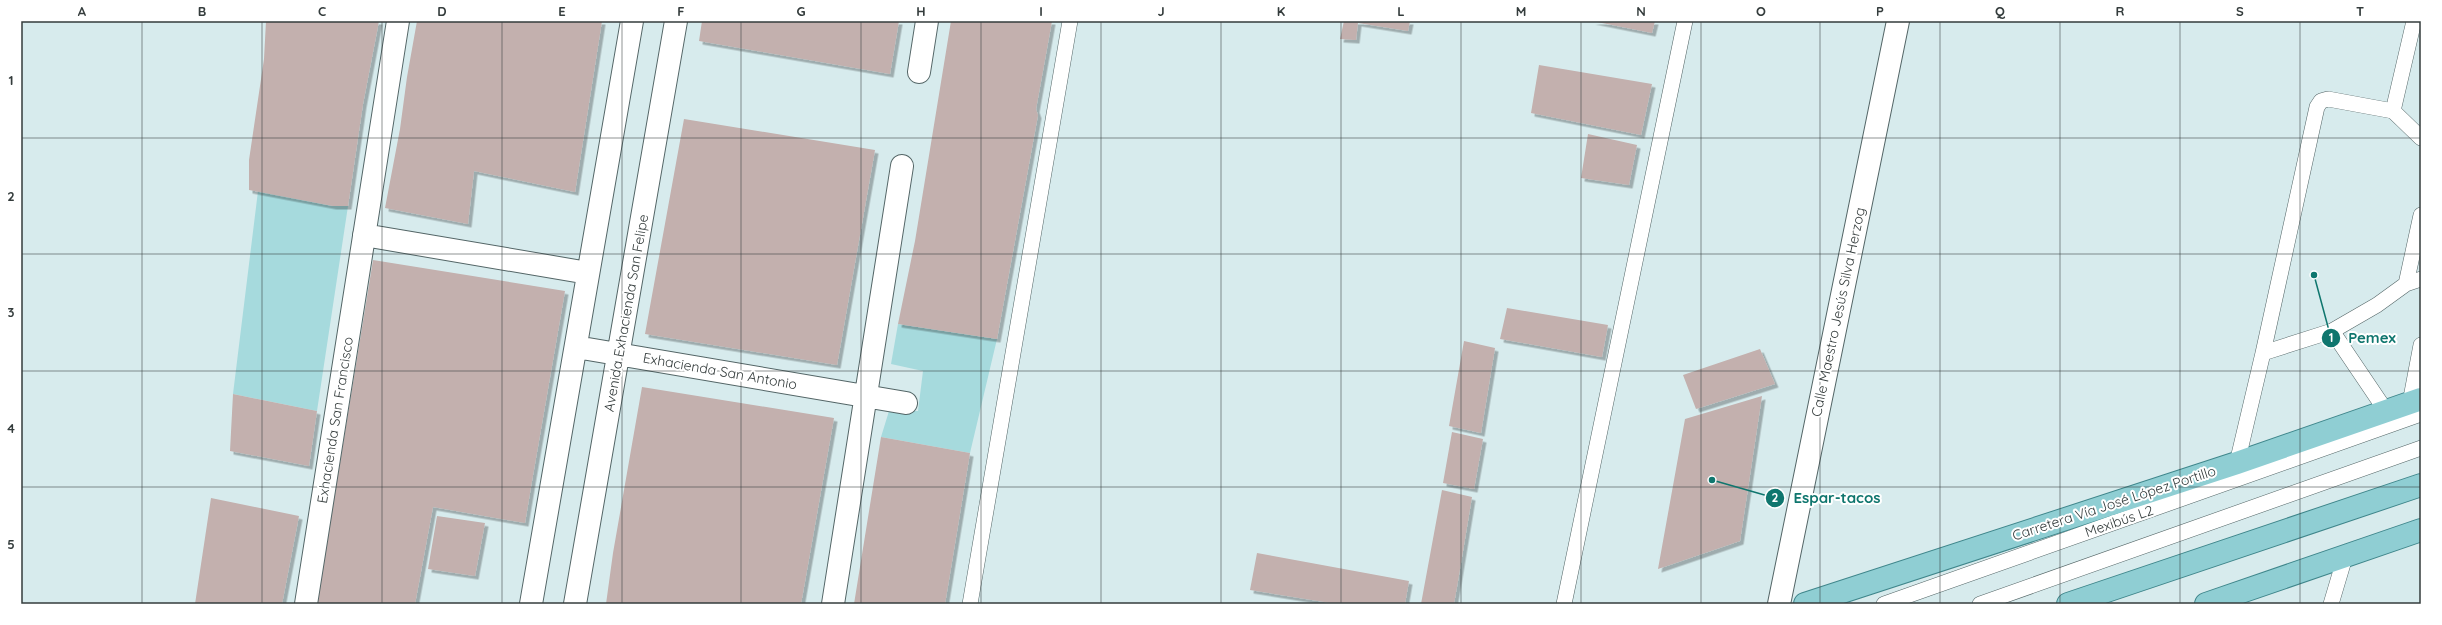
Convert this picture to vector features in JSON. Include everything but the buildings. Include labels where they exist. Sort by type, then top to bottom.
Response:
[{"type":"main road","name":"Carretera Vía José López Portillo","points":[[1806,604],[2237,463],[2386,411],[2417,405]]},
{"type":"main road","points":[[2068,604],[2421,485]]},
{"type":"main road","points":[[2206,604],[2421,530]]},
{"type":"street","name":"Exhacienda San Francisco","points":[[306,604],[398,21]]},
{"type":"street","points":[[531,604],[632,21]]},
{"type":"street","name":"Avenida Exhacienda San Felipe","points":[[574,604],[619,354],[676,21]]},
{"type":"street","points":[[919,72],[928,21]]},
{"type":"street","name":"Calle Maestro Jesús Silva Herzog","points":[[1779,604],[1898,21]]},
{"type":"street","points":[[833,604],[902,166]]},
{"type":"street","points":[[364,235],[588,273]]},
{"type":"street","name":"Exhacienda San Antonio","points":[[576,347],[906,403]]},
{"type":"lane","points":[[970,604],[1070,21]]},
{"type":"lane","points":[[1564,604],[1685,21]]},
{"type":"lane","points":[[2393,111],[2414,21]]},
{"type":"lane","points":[[2237,463],[2263,353],[2317,107],[2321,101],[2328,99],[2393,111],[2421,138]]},
{"type":"lane","points":[[2406,284],[2421,216]]},
{"type":"lane","points":[[2263,353],[2332,331],[2377,305],[2406,284],[2421,279]]},
{"type":"lane","points":[[2332,331],[2386,411]]},
{"type":"lane","points":[[2417,405],[2421,345]]},
{"type":"lane","name":"Mexibús L2","points":[[1884,604],[2417,405]]},
{"type":"lane","points":[[1980,604],[2421,448]]},
{"type":"lane","points":[[2331,604],[2345,557]]},
{"type":"shaded area","points":[[258,191],[333,206],[348,206],[317,411],[233,394]]},
{"type":"shaded area","points":[[898,324],[997,339],[970,453],[881,437],[889,411],[918,411],[923,371],[891,364]]},
{"type":"place","name":"Pemex","points":[[2314,275]]},
{"type":"place","name":"Espar-tacos","points":[[1712,480]]}]
